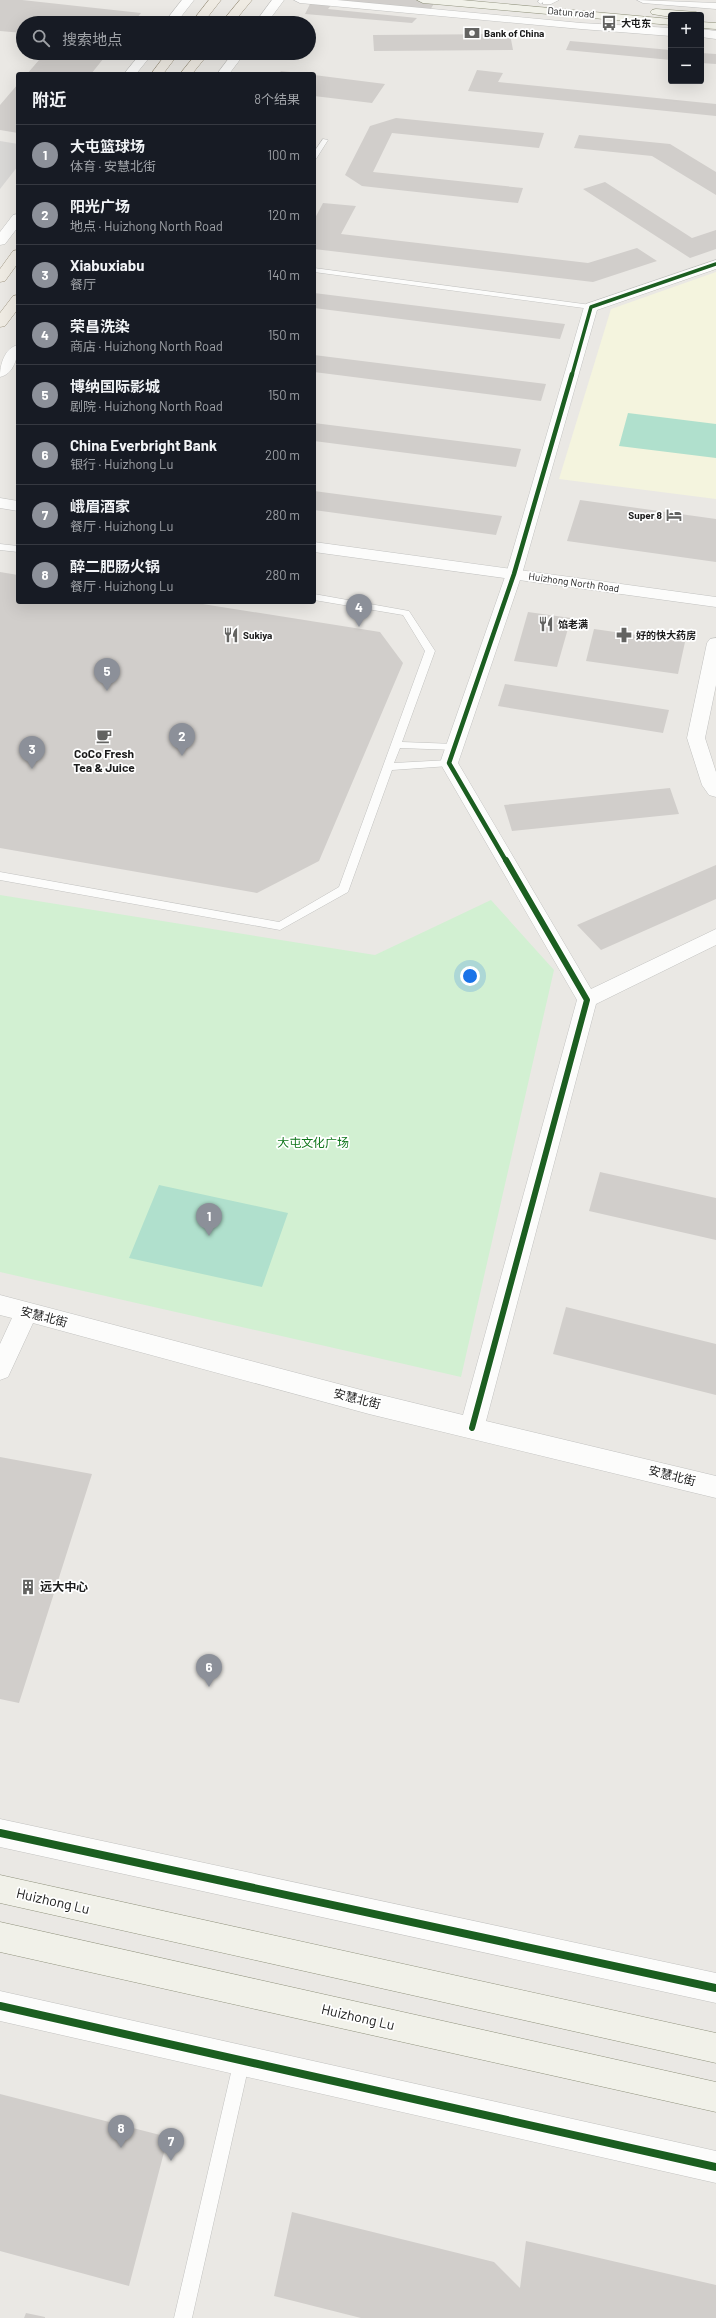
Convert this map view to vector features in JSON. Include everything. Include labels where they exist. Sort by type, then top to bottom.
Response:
[{"type":"main road","points":[[202,16],[215,0]]},
{"type":"main road","points":[[233,16],[246,0]]},
{"type":"main road","name":"Datun road","points":[[423,0],[668,22]]},
{"type":"main road","name":"Datun road","points":[[529,0],[668,12]]},
{"type":"main road","points":[[704,15],[716,17]]},
{"type":"main road","points":[[704,25],[716,26]]},
{"type":"main road","points":[[159,72],[168,60]]},
{"type":"main road","points":[[188,72],[197,60]]},
{"type":"main road","points":[[0,278],[16,257]]},
{"type":"main road","points":[[0,323],[16,302]]},
{"type":"main road","name":"Huizhong Lu","points":[[0,1889],[716,2048]]},
{"type":"main road","name":"Huizhong Lu","points":[[0,1937],[716,2097]]},
{"type":"street","points":[[175,16],[188,0]]},
{"type":"street","points":[[266,16],[278,0]]},
{"type":"street","points":[[300,0],[581,26],[668,32]]},
{"type":"street","points":[[643,0],[716,6]]},
{"type":"street","points":[[704,33],[716,34]]},
{"type":"street","points":[[132,72],[141,60]]},
{"type":"street","points":[[224,72],[233,60]]},
{"type":"street","points":[[0,240],[16,220]]},
{"type":"street","points":[[472,1428],[587,1000],[452,755],[514,574],[591,307],[716,264]]},
{"type":"street","points":[[0,373],[16,352]]},
{"type":"street","points":[[0,504],[16,506]]},
{"type":"street","name":"Huizhong North Road","points":[[316,547],[716,602]]},
{"type":"street","points":[[716,643],[696,738],[711,785],[716,791]]},
{"type":"street","points":[[587,1000],[716,936]]},
{"type":"street","name":"安慧北街","points":[[0,1305],[472,1428],[716,1487]]},
{"type":"street","points":[[0,1370],[26,1312]]},
{"type":"street","points":[[0,1833],[716,1988]]},
{"type":"street","points":[[0,2006],[716,2167]]},
{"type":"lane","points":[[316,155],[325,140]]},
{"type":"lane","points":[[316,270],[591,307]]},
{"type":"lane","points":[[0,547],[16,549]]},
{"type":"lane","points":[[0,876],[280,926],[344,889],[430,651],[406,613],[316,597]]},
{"type":"lane","points":[[396,745],[452,755]]},
{"type":"lane","points":[[388,767],[452,755]]},
{"type":"lane","points":[[183,2318],[242,2060]]},
{"type":"shaded area","points":[[0,141],[16,144],[16,169],[0,189]]},
{"type":"shaded area","points":[[716,272],[716,499],[559,479],[611,309]]},
{"type":"green space","points":[[628,413],[716,424],[716,458],[619,446]]},
{"type":"green space","name":"大屯文化广场","points":[[0,895],[375,955],[491,900],[554,970],[461,1377],[0,1272]]},
{"type":"green space","points":[[159,1185],[288,1213],[262,1287],[129,1258]]},
{"type":"building","points":[[0,0],[22,0],[141,13],[139,16],[16,16],[16,32],[0,31]]},
{"type":"building","points":[[312,0],[436,0],[429,12],[333,3],[328,9],[417,18],[412,23],[305,14]]},
{"type":"building","points":[[510,34],[513,50],[374,51],[373,35]]},
{"type":"building","points":[[570,41],[668,50],[668,60],[566,50]]},
{"type":"building","points":[[704,53],[716,54],[716,64],[704,63]]},
{"type":"building","points":[[39,60],[102,60],[93,72],[29,72]]},
{"type":"building","points":[[477,70],[503,73],[498,82],[716,104],[716,116],[468,91]]},
{"type":"building","points":[[316,75],[385,84],[372,103],[316,96]]},
{"type":"building","points":[[16,86],[16,133],[0,130],[0,105]]},
{"type":"building","points":[[396,118],[544,133],[539,148],[392,133],[373,172],[523,188],[518,203],[362,186],[345,175],[370,126]]},
{"type":"building","points":[[579,135],[670,144],[716,172],[716,195],[652,156],[574,148]]},
{"type":"building","points":[[605,182],[692,238],[716,230],[716,249],[690,258],[583,189]]},
{"type":"building","points":[[323,203],[356,206],[341,234],[588,263],[637,248],[657,261],[593,282],[316,249],[316,216]]},
{"type":"building","points":[[316,293],[565,324],[560,339],[316,308]]},
{"type":"building","points":[[316,355],[546,384],[541,401],[316,372]]},
{"type":"building","points":[[316,423],[521,449],[516,467],[316,441]]},
{"type":"building","points":[[316,491],[502,516],[496,535],[316,510]]},
{"type":"building","points":[[580,500],[716,519],[716,562],[567,541]]},
{"type":"building","points":[[0,572],[16,575],[16,604],[203,604],[380,632],[403,663],[319,861],[257,893],[0,848]]},
{"type":"building","points":[[528,612],[571,618],[557,667],[514,661]]},
{"type":"building","points":[[594,629],[685,642],[678,674],[586,661]]},
{"type":"building","points":[[505,684],[669,710],[663,733],[498,706]]},
{"type":"building","points":[[670,788],[679,814],[512,831],[504,805]]},
{"type":"building","points":[[716,865],[716,899],[601,950],[577,925]]},
{"type":"building","points":[[600,1172],[716,1198],[716,1240],[589,1211]]},
{"type":"building","points":[[566,1307],[716,1344],[716,1395],[553,1354]]},
{"type":"building","name":"远大中心","points":[[0,1457],[92,1474],[19,1703],[0,1699]]},
{"type":"building","points":[[0,2094],[168,2137],[129,2286],[0,2251]]},
{"type":"building","points":[[292,2212],[494,2262],[520,2288],[526,2241],[716,2285],[716,2318],[361,2318],[274,2296]]},
{"type":"building","points":[[26,2313],[45,2317],[45,2318],[24,2318]]},
{"type":"cycle path","points":[[472,1428],[587,1000],[449,763],[514,574],[591,307],[716,264]]},
{"type":"cycle path","points":[[0,1833],[716,1988]]},
{"type":"cycle path","points":[[0,2006],[716,2167]]},
{"type":"place","name":"大屯东","points":[[609,23]]},
{"type":"place","name":"Bank of China","points":[[472,33]]},
{"type":"place","name":"Super 8","points":[[674,515]]},
{"type":"place","name":"馅老满","points":[[546,624]]},
{"type":"place","name":"荣昌洗染","points":[[359,627]]},
{"type":"place","name":"Sukiya","points":[[231,635]]},
{"type":"place","name":"好的快大药房","points":[[624,635]]},
{"type":"place","name":"博纳国际影城","points":[[107,691]]},
{"type":"place","name":"CoCo Fresh Tea & Juice","points":[[104,736]]},
{"type":"place","name":"阳光广场","points":[[182,756]]},
{"type":"place","name":"Xiabuxiabu","points":[[32,769]]},
{"type":"place","name":"大屯篮球场","points":[[209,1236]]},
{"type":"place","name":"远大中心","points":[[28,1587]]},
{"type":"place","name":"China Everbright Bank","points":[[209,1687]]},
{"type":"place","name":"醉二肥肠火锅","points":[[121,2148]]},
{"type":"place","name":"峨眉酒家","points":[[171,2161]]}]
